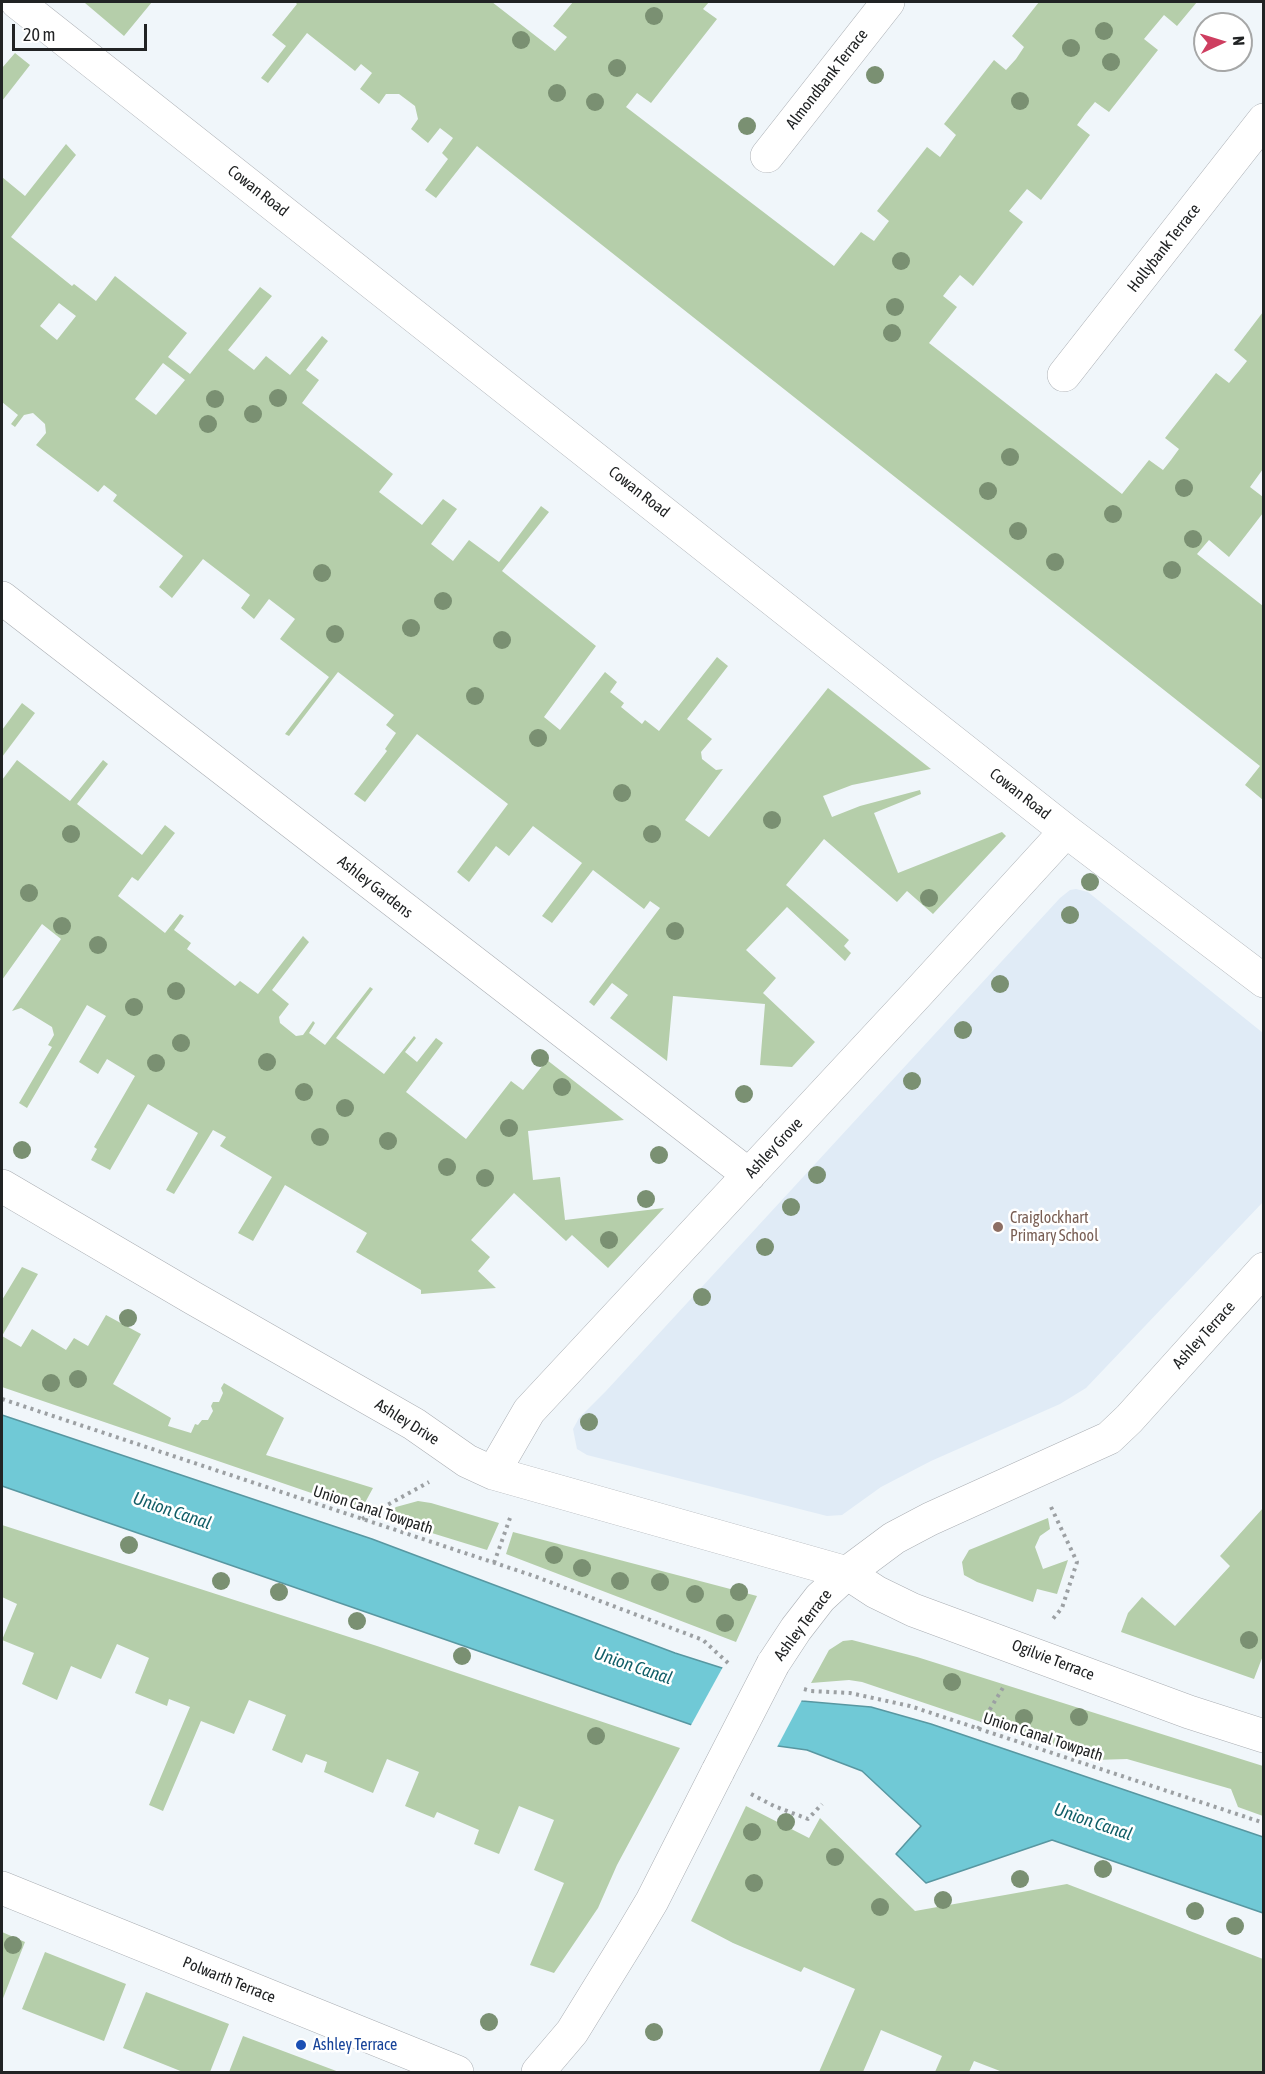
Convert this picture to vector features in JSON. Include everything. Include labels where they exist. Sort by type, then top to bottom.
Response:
[{"type":"street","name":"Cowan Road","points":[[17,2],[1066,831],[1263,981]]},
{"type":"street","name":"Almondbank Terrace","points":[[767,156],[888,2]]},
{"type":"street","name":"Hollybank Terrace","points":[[1064,375],[1263,120]]},
{"type":"street","name":"Ashley Gardens","points":[[2,598],[749,1175]]},
{"type":"street","name":"Ashley Grove","points":[[480,1467],[529,1411],[1066,831]]},
{"type":"street","name":"Ashley Drive","points":[[2,1186],[414,1424],[480,1467],[847,1573]]},
{"type":"street","name":"Ashley Terrace","points":[[538,2073],[572,2032],[641,1920],[773,1664],[820,1598],[847,1573],[894,1538],[930,1519],[1109,1438],[1129,1419],[1263,1269]]},
{"type":"street","name":"Ogilvie Terrace","points":[[847,1573],[876,1592],[913,1610],[1189,1712],[1263,1736]]},
{"type":"street","name":"Polwarth Terrace","points":[[2,1888],[457,2073]]},
{"type":"path","name":"Union Canal Towpath","points":[[2,1399],[534,1576],[703,1640],[727,1663]]},
{"type":"path","points":[[361,1520],[480,1467]]},
{"type":"path","points":[[1035,1472],[1077,1562],[1062,1608]]},
{"type":"path","points":[[978,1730],[1026,1650]]},
{"type":"path","name":"Union Canal Towpath","points":[[811,1691],[850,1693],[910,1706],[1263,1823]]},
{"type":"path","points":[[717,1773],[774,1806],[808,1819],[822,1804]]},
{"type":"shaded area","name":"Craiglockhart Primary School","points":[[1070,890],[1088,892],[1263,1033],[1263,1202],[1086,1388],[1060,1404],[931,1461],[881,1487],[842,1515],[827,1516],[587,1455],[577,1449],[573,1429],[579,1418],[1060,898]]},
{"type":"green space","points":[[152,2],[124,36],[85,3]]},
{"type":"green space","points":[[295,2],[492,2],[555,51],[567,37],[553,26],[573,2],[709,2],[703,9],[717,19],[651,103],[637,93],[626,107],[834,266],[861,232],[874,241],[889,221],[877,211],[927,147],[940,157],[956,135],[944,124],[994,60],[1006,70],[1016,59],[1024,47],[1012,36],[1039,2],[1197,2],[1177,26],[1164,15],[1144,39],[1158,50],[1109,112],[1095,102],[1085,114],[1077,125],[1090,135],[1041,200],[1027,189],[1009,211],[1023,222],[973,286],[960,275],[943,296],[957,307],[929,343],[1122,494],[1149,460],[1163,470],[1171,460],[1179,449],[1165,438],[1216,373],[1229,383],[1247,361],[1234,350],[1263,312],[1263,469],[1250,487],[1263,497],[1263,513],[1229,557],[1209,540],[1197,554],[1263,606],[1263,800],[1245,785],[1260,766],[477,146],[436,198],[425,190],[448,159],[442,153],[453,138],[440,128],[428,143],[411,129],[418,119],[415,106],[399,94],[386,94],[379,104],[360,89],[372,73],[361,64],[355,71],[307,33],[268,83],[261,78],[286,46],[272,35],[297,4]]},
{"type":"green space","points":[[15,53],[30,65],[2,101],[2,68]]},
{"type":"green space","points":[[66,144],[76,155],[11,237],[72,286],[74,284],[96,301],[115,276],[187,333],[168,357],[190,374],[260,287],[272,296],[228,350],[254,370],[266,356],[290,375],[322,336],[328,341],[306,370],[319,380],[302,403],[393,474],[379,492],[422,525],[443,499],[457,509],[431,544],[453,561],[469,540],[499,562],[541,506],[549,512],[502,571],[596,646],[544,717],[560,730],[605,672],[617,682],[610,692],[624,703],[621,707],[642,724],[645,720],[659,731],[717,657],[728,666],[687,719],[712,739],[701,752],[702,759],[716,770],[723,769],[685,820],[709,837],[828,688],[931,769],[852,785],[823,796],[832,817],[860,806],[920,790],[921,794],[874,813],[898,873],[1002,832],[1006,836],[933,914],[907,891],[897,902],[824,839],[786,885],[849,940],[844,946],[851,953],[845,961],[787,907],[746,950],[776,978],[763,993],[815,1042],[792,1067],[760,1065],[765,1004],[673,996],[667,1061],[610,1018],[628,995],[612,983],[594,1006],[589,1002],[660,908],[650,901],[644,909],[593,870],[552,923],[542,916],[582,863],[533,826],[509,856],[496,846],[469,882],[457,872],[508,804],[417,734],[365,802],[354,794],[387,751],[385,749],[396,733],[386,725],[394,715],[338,672],[289,736],[285,734],[329,677],[280,639],[295,619],[269,599],[254,619],[241,608],[250,595],[203,559],[172,598],[159,587],[183,556],[113,501],[117,495],[104,485],[98,492],[36,445],[46,433],[45,424],[33,413],[24,415],[15,427],[11,424],[18,415],[2,402],[2,177],[25,196]],"holes":[[[59,303],[76,316],[57,340],[40,326]],[[163,363],[185,380],[156,415],[135,399]]]},
{"type":"green space","points":[[22,703],[35,713],[2,757],[2,730]]},
{"type":"green space","points":[[17,760],[70,801],[103,760],[108,764],[77,804],[142,855],[165,825],[175,833],[138,881],[132,877],[118,896],[165,933],[180,914],[184,916],[174,930],[191,943],[187,949],[235,986],[240,981],[258,994],[303,936],[309,942],[272,990],[289,1004],[279,1017],[280,1023],[296,1036],[303,1035],[313,1021],[315,1023],[309,1033],[325,1045],[370,987],[373,989],[336,1038],[384,1074],[414,1036],[416,1038],[405,1052],[417,1062],[436,1038],[443,1043],[406,1092],[466,1139],[511,1081],[523,1090],[547,1060],[624,1120],[528,1131],[533,1180],[560,1177],[565,1220],[664,1208],[608,1268],[572,1235],[566,1241],[514,1193],[471,1240],[490,1257],[478,1271],[496,1288],[421,1294],[421,1290],[356,1252],[367,1233],[285,1185],[253,1241],[238,1233],[272,1177],[220,1146],[226,1137],[213,1130],[174,1194],[166,1190],[198,1133],[148,1104],[110,1170],[91,1160],[97,1149],[94,1147],[135,1076],[107,1059],[98,1074],[79,1062],[106,1016],[87,1005],[27,1108],[19,1103],[52,1047],[48,1045],[54,1035],[52,1027],[21,1008],[12,1011],[61,939],[42,924],[2,980],[2,780]]},
{"type":"green space","points":[[22,1267],[38,1274],[2,1336],[2,1300]]},
{"type":"green space","points":[[106,1315],[141,1334],[113,1384],[171,1418],[168,1426],[191,1433],[195,1424],[198,1425],[202,1420],[208,1420],[213,1411],[211,1406],[213,1402],[219,1402],[223,1393],[221,1388],[224,1383],[284,1418],[266,1455],[373,1488],[361,1510],[2,1387],[2,1336],[21,1347],[32,1329],[66,1350],[74,1338],[88,1346]]},
{"type":"green space","points":[[418,1501],[499,1523],[487,1550],[383,1518],[396,1507]]},
{"type":"green space","points":[[1263,1508],[1264,1653],[1254,1679],[1121,1632],[1128,1613],[1142,1597],[1175,1626],[1230,1566],[1220,1556]]},
{"type":"green space","points":[[1048,1518],[1050,1529],[1040,1536],[1035,1547],[1043,1569],[1068,1560],[1057,1594],[1037,1589],[1033,1602],[964,1575],[962,1562],[969,1550]]},
{"type":"green space","points":[[2,1525],[377,1646],[680,1748],[617,1865],[598,1908],[554,1973],[530,1965],[564,1883],[534,1870],[554,1820],[519,1806],[499,1854],[474,1844],[479,1830],[437,1812],[434,1818],[405,1806],[419,1772],[387,1759],[373,1793],[324,1772],[327,1762],[306,1754],[302,1763],[272,1750],[286,1715],[249,1700],[234,1734],[201,1721],[163,1811],[149,1805],[190,1707],[169,1699],[167,1706],[135,1693],[149,1658],[117,1644],[101,1679],[71,1666],[57,1700],[22,1684],[34,1653],[2,1640],[17,1604],[2,1597]]},
{"type":"green space","points":[[513,1532],[757,1596],[736,1642],[506,1554]]},
{"type":"green space","points":[[852,1640],[917,1657],[1263,1766],[1263,1816],[1238,1807],[1231,1789],[1127,1759],[1094,1760],[862,1682],[849,1680],[811,1683],[829,1650],[843,1641]]},
{"type":"green space","points":[[746,1806],[809,1838],[820,1818],[915,1911],[1067,1884],[1263,1959],[1263,2072],[1000,2072],[974,2061],[969,2072],[935,2072],[942,2056],[881,2030],[863,2072],[819,2072],[855,1989],[804,1967],[801,1972],[733,1943],[691,1921]]},
{"type":"green space","points":[[2,1932],[25,1942],[2,2001]]},
{"type":"green space","points":[[45,1952],[126,1984],[104,2041],[22,2009]]},
{"type":"green space","points":[[146,1992],[229,2024],[210,2072],[183,2072],[123,2048]]},
{"type":"green space","points":[[243,2036],[339,2072],[229,2072]]},
{"type":"water","name":"Union Canal","points":[[2,1415],[372,1539],[675,1653],[722,1668],[802,1701],[871,1707],[931,1724],[1263,1837],[1263,1913],[1052,1840],[926,1883],[896,1854],[921,1826],[862,1771],[807,1750],[778,1746],[692,1725],[2,1486]]},
{"type":"pier","points":[[724,1665],[803,1698],[776,1749],[690,1727]]},
{"type":"place","name":"Craiglockhart Primary School","points":[[998,1227]]},
{"type":"place","name":"Ashley Terrace","points":[[301,2045]]}]
